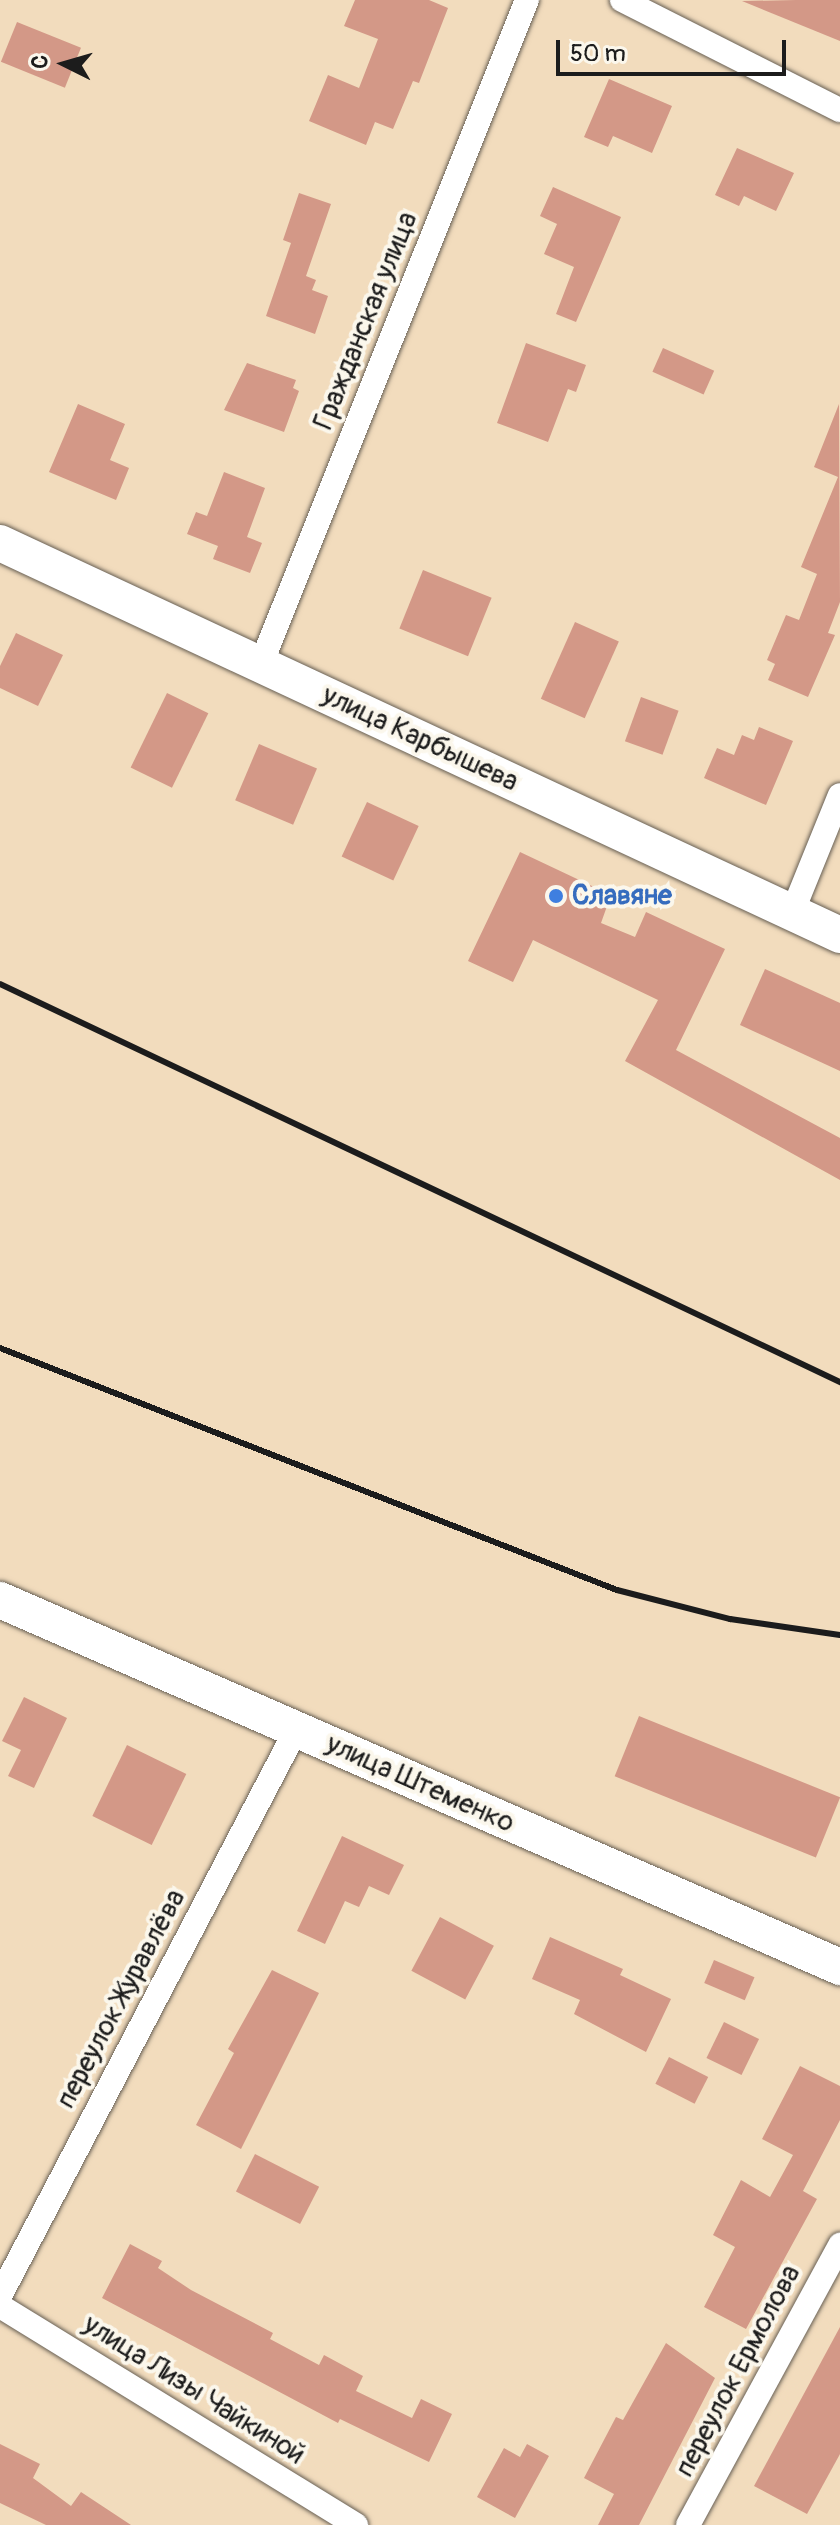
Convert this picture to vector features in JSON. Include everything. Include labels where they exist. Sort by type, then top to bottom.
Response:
[{"type":"main road","name":"улица Карбышева","points":[[0,543],[840,935]]},
{"type":"main road","name":"улица Штеменко","points":[[0,1600],[840,1967]]},
{"type":"street","name":"Гражданская улица","points":[[261,664],[527,0]]},
{"type":"street","points":[[622,0],[840,110]]},
{"type":"street","points":[[792,913],[840,795]]},
{"type":"street","name":"переулок Журавлёва","points":[[0,2296],[296,1730]]},
{"type":"street","name":"переулок Ермолова","points":[[688,2525],[840,2245]]},
{"type":"street","name":"улица Лизы Чайкиной","points":[[0,2306],[356,2525]]},
{"type":"building","points":[[355,0],[429,0],[448,8],[419,83],[413,81],[393,129],[375,122],[366,145],[309,121],[328,75],[359,88],[378,39],[344,26]]},
{"type":"building","points":[[840,0],[840,41],[742,1]]},
{"type":"building","points":[[17,22],[81,48],[65,88],[1,62]]},
{"type":"building","points":[[609,79],[672,106],[652,153],[613,136],[608,147],[584,137]]},
{"type":"building","points":[[737,148],[794,173],[776,211],[744,196],[739,206],[715,195]]},
{"type":"building","points":[[553,187],[621,217],[576,322],[556,314],[574,267],[544,254],[557,224],[540,216]]},
{"type":"building","points":[[299,193],[331,204],[306,276],[316,280],[312,290],[328,296],[315,334],[266,316],[291,243],[283,240]]},
{"type":"building","points":[[526,343],[586,365],[576,392],[568,389],[548,442],[497,423]]},
{"type":"building","points":[[663,348],[714,371],[704,395],[652,372]]},
{"type":"building","points":[[247,363],[296,380],[293,388],[299,391],[284,432],[224,410]]},
{"type":"building","points":[[78,404],[125,424],[110,460],[129,468],[116,500],[49,472]]},
{"type":"building","points":[[839,404],[840,602],[828,633],[835,635],[808,697],[768,680],[775,664],[767,660],[786,615],[799,620],[817,574],[801,567],[838,477],[814,467]]},
{"type":"building","points":[[224,472],[265,488],[247,537],[262,543],[250,573],[213,559],[218,546],[187,534],[196,512],[207,516]]},
{"type":"building","points":[[423,570],[492,598],[468,656],[399,628]]},
{"type":"building","points":[[575,622],[619,642],[585,718],[541,699]]},
{"type":"building","points":[[16,633],[63,655],[38,706],[0,688],[0,666]]},
{"type":"building","points":[[167,693],[208,713],[172,788],[131,768]]},
{"type":"building","points":[[641,697],[679,711],[663,755],[625,741]]},
{"type":"building","points":[[759,727],[793,741],[766,805],[704,778],[717,748],[734,755],[742,735],[754,740]]},
{"type":"building","points":[[259,744],[317,769],[293,825],[235,800]]},
{"type":"building","points":[[367,802],[419,826],[393,880],[342,856]]},
{"type":"building","name":"Славяне","points":[[520,852],[611,895],[601,923],[635,937],[646,912],[725,949],[676,1050],[840,1138],[840,1180],[625,1061],[658,1000],[533,940],[513,982],[468,961]]},
{"type":"building","points":[[765,969],[840,1003],[840,1071],[740,1025]]},
{"type":"building","points":[[24,1697],[67,1718],[34,1788],[8,1776],[21,1750],[2,1741]]},
{"type":"building","points":[[639,1716],[840,1797],[816,1858],[615,1776]]},
{"type":"building","points":[[127,1745],[186,1774],[152,1845],[92,1816]]},
{"type":"building","points":[[342,1836],[404,1865],[389,1895],[369,1886],[359,1907],[345,1901],[325,1944],[297,1931]]},
{"type":"building","points":[[440,1917],[494,1946],[465,1999],[411,1971]]},
{"type":"building","points":[[550,1937],[623,1969],[620,1975],[671,1999],[646,2052],[574,2014],[580,2000],[532,1979]]},
{"type":"building","points":[[714,1960],[755,1977],[745,2000],[704,1983]]},
{"type":"building","points":[[272,1970],[319,1993],[241,2149],[196,2125],[234,2053],[228,2049]]},
{"type":"building","points":[[724,2022],[759,2039],[742,2075],[706,2058]]},
{"type":"building","points":[[669,2057],[708,2077],[695,2104],[655,2084]]},
{"type":"building","points":[[800,2066],[840,2086],[840,2120],[803,2191],[817,2199],[746,2329],[704,2307],[735,2247],[713,2235],[741,2180],[770,2197],[793,2155],[762,2139]]},
{"type":"building","points":[[255,2154],[319,2187],[300,2224],[236,2191]]},
{"type":"building","points":[[130,2244],[162,2261],[158,2268],[191,2290],[273,2333],[270,2339],[319,2365],[324,2355],[363,2376],[356,2391],[412,2418],[421,2399],[452,2414],[429,2462],[340,2419],[338,2423],[102,2298]]},
{"type":"building","points":[[840,2327],[840,2454],[807,2514],[754,2486]]},
{"type":"building","points":[[666,2343],[715,2378],[639,2525],[598,2525],[614,2494],[584,2478],[616,2417],[623,2420]]},
{"type":"building","points":[[0,2444],[40,2464],[33,2478],[71,2506],[81,2492],[131,2525],[46,2525],[0,2503]]},
{"type":"building","points":[[527,2444],[549,2456],[515,2518],[477,2497],[504,2448],[520,2457]]},
{"type":"railway","points":[[0,984],[840,1382]]},
{"type":"railway","points":[[0,1348],[617,1590],[730,1619],[840,1635]]},
{"type":"place","name":"Славяне","points":[[556,896]]}]
